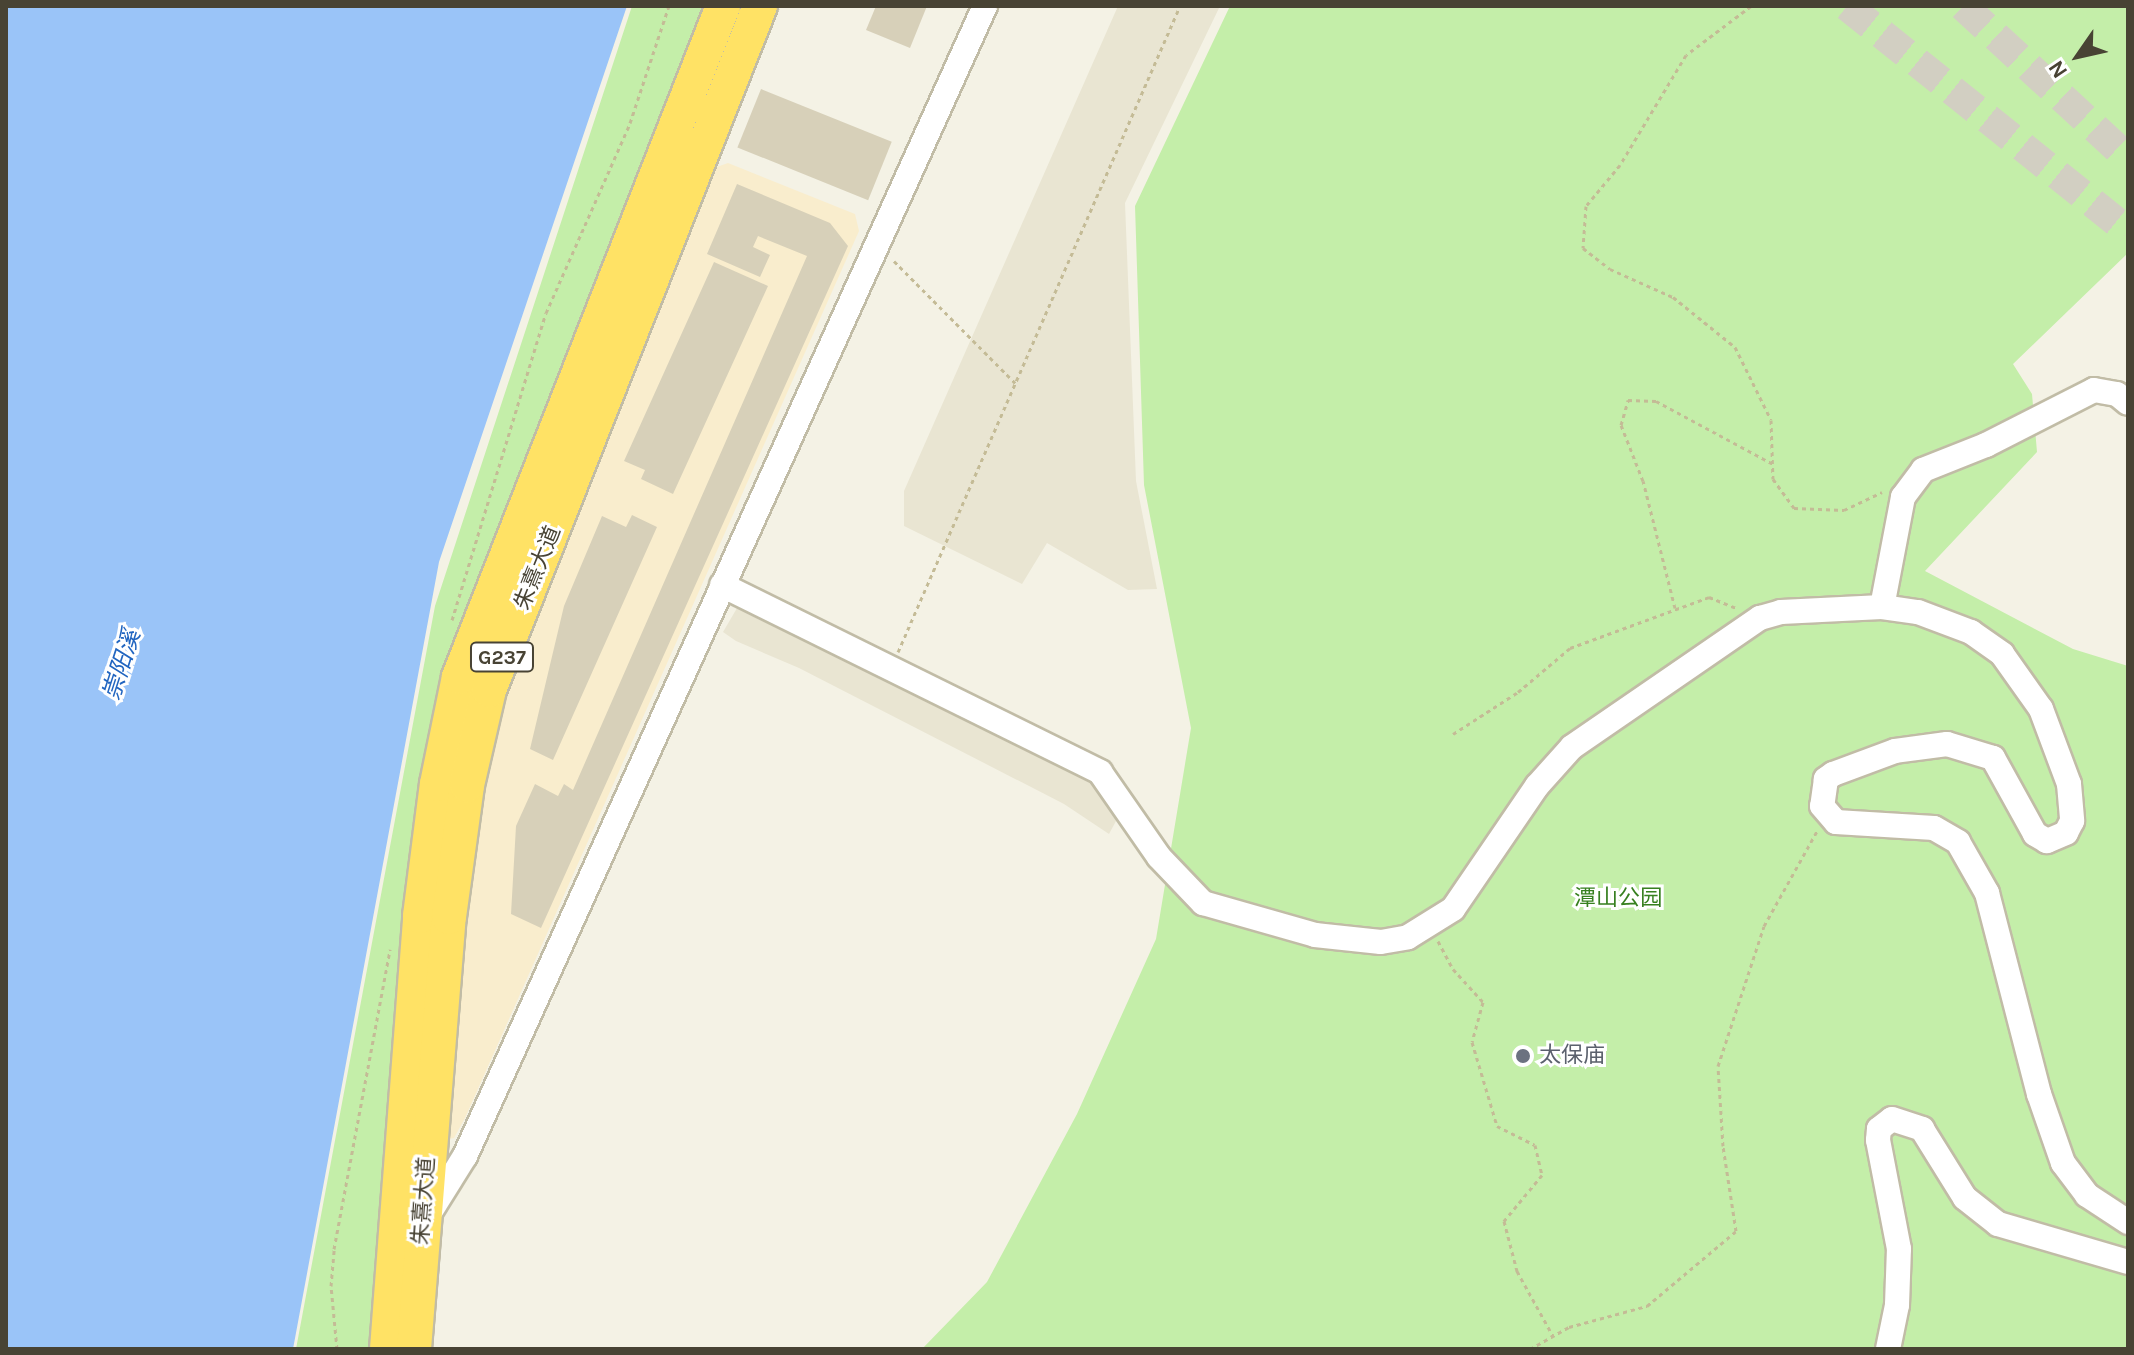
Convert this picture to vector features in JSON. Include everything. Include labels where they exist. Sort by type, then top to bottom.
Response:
[{"type":"highway","name":"朱熹大道","points":[[387,1349],[420,916],[437,784],[459,677],[723,6]]},
{"type":"highway","name":"朱熹大道","points":[[414,1349],[451,902],[467,785],[489,690],[760,6]]},
{"type":"street","points":[[392,1287],[423,1224],[465,1156],[985,6]]},
{"type":"street","points":[[1882,607],[1909,483],[1923,470],[1986,445],[2094,390],[2128,403]]},
{"type":"street","points":[[722,585],[1100,772],[1167,868],[1203,903],[1315,935],[1381,942],[1408,937],[1430,925],[1472,888],[1537,786],[1572,747],[1760,618],[1781,612],[1882,607],[1918,612],[1971,632],[2002,654],[2041,709],[2069,784],[2072,821],[2060,840],[2047,841],[2035,834],[1993,758],[1947,744],[1895,751],[1833,774],[1823,790],[1826,816],[1836,822],[1934,828],[1958,842],[1987,893],[2039,1094],[2063,1163],[2087,1195],[2128,1222]]},
{"type":"street","points":[[1888,1349],[1897,1305],[1899,1249],[1878,1140],[1879,1129],[1892,1119],[1922,1129],[1965,1198],[1998,1224],[2128,1262]]},
{"type":"path","points":[[891,668],[1180,6]]},
{"type":"path","points":[[1751,6],[1686,55],[1620,165],[1586,206],[1583,248],[1610,269],[1673,297],[1735,347],[1771,420],[1776,465],[1773,479],[1794,508],[1844,510],[1909,483]]},
{"type":"path","points":[[877,245],[1015,383]]},
{"type":"path","points":[[1675,608],[1643,481],[1621,425],[1628,400],[1656,401],[1776,465]]},
{"type":"path","points":[[1453,734],[1518,692],[1570,648],[1675,608],[1709,597],[1760,618]]},
{"type":"path","points":[[1530,1349],[1553,1336],[1647,1306],[1736,1231],[1723,1146],[1718,1066],[1764,926],[1799,857],[1826,816]]},
{"type":"path","points":[[1430,925],[1453,969],[1483,1002],[1472,1042],[1497,1126],[1535,1145],[1542,1175],[1504,1221],[1517,1271],[1553,1336]]},
{"type":"shaded area","points":[[1118,6],[1220,6],[1125,203],[1136,481],[1157,589],[1128,590],[1047,543],[1022,584],[904,526],[904,491]]},
{"type":"shaded area","points":[[728,163],[855,214],[859,231],[465,1118],[454,1138],[444,1140],[466,878],[491,750],[520,653],[711,169]]},
{"type":"shaded area","points":[[740,603],[1068,764],[1114,801],[1116,821],[1109,834],[1064,804],[799,668],[736,641],[723,632]]},
{"type":"green space","points":[[632,6],[709,6],[449,691],[380,1349],[296,1349],[435,606]]},
{"type":"green space","name":"潭山公园","points":[[1230,6],[2128,6],[2128,253],[2013,364],[2032,394],[2037,452],[1925,571],[2073,649],[2128,666],[2128,1349],[922,1349],[987,1282],[1077,1114],[1156,939],[1191,728],[1144,485],[1135,206]]},
{"type":"water","name":"崇阳溪","points":[[6,6],[627,6],[439,562],[293,1349],[6,1349]]},
{"type":"building","points":[[876,6],[927,6],[910,48],[866,30]]},
{"type":"building","points":[[761,89],[892,142],[868,200],[737,147]]},
{"type":"building","points":[[737,184],[830,223],[848,246],[541,928],[511,914],[516,826],[535,784],[558,796],[564,784],[573,790],[807,256],[758,236],[753,247],[770,255],[760,277],[707,254]]},
{"type":"building","points":[[714,262],[768,286],[673,494],[641,479],[645,470],[624,461]]},
{"type":"building","points":[[632,515],[657,527],[553,760],[530,749],[564,606],[602,516],[626,527]]},
{"type":"tunnel","points":[[1847,6],[2128,231]]},
{"type":"tunnel","points":[[1963,6],[2128,158]]},
{"type":"place","name":"太保庙","points":[[1523,1056]]}]
